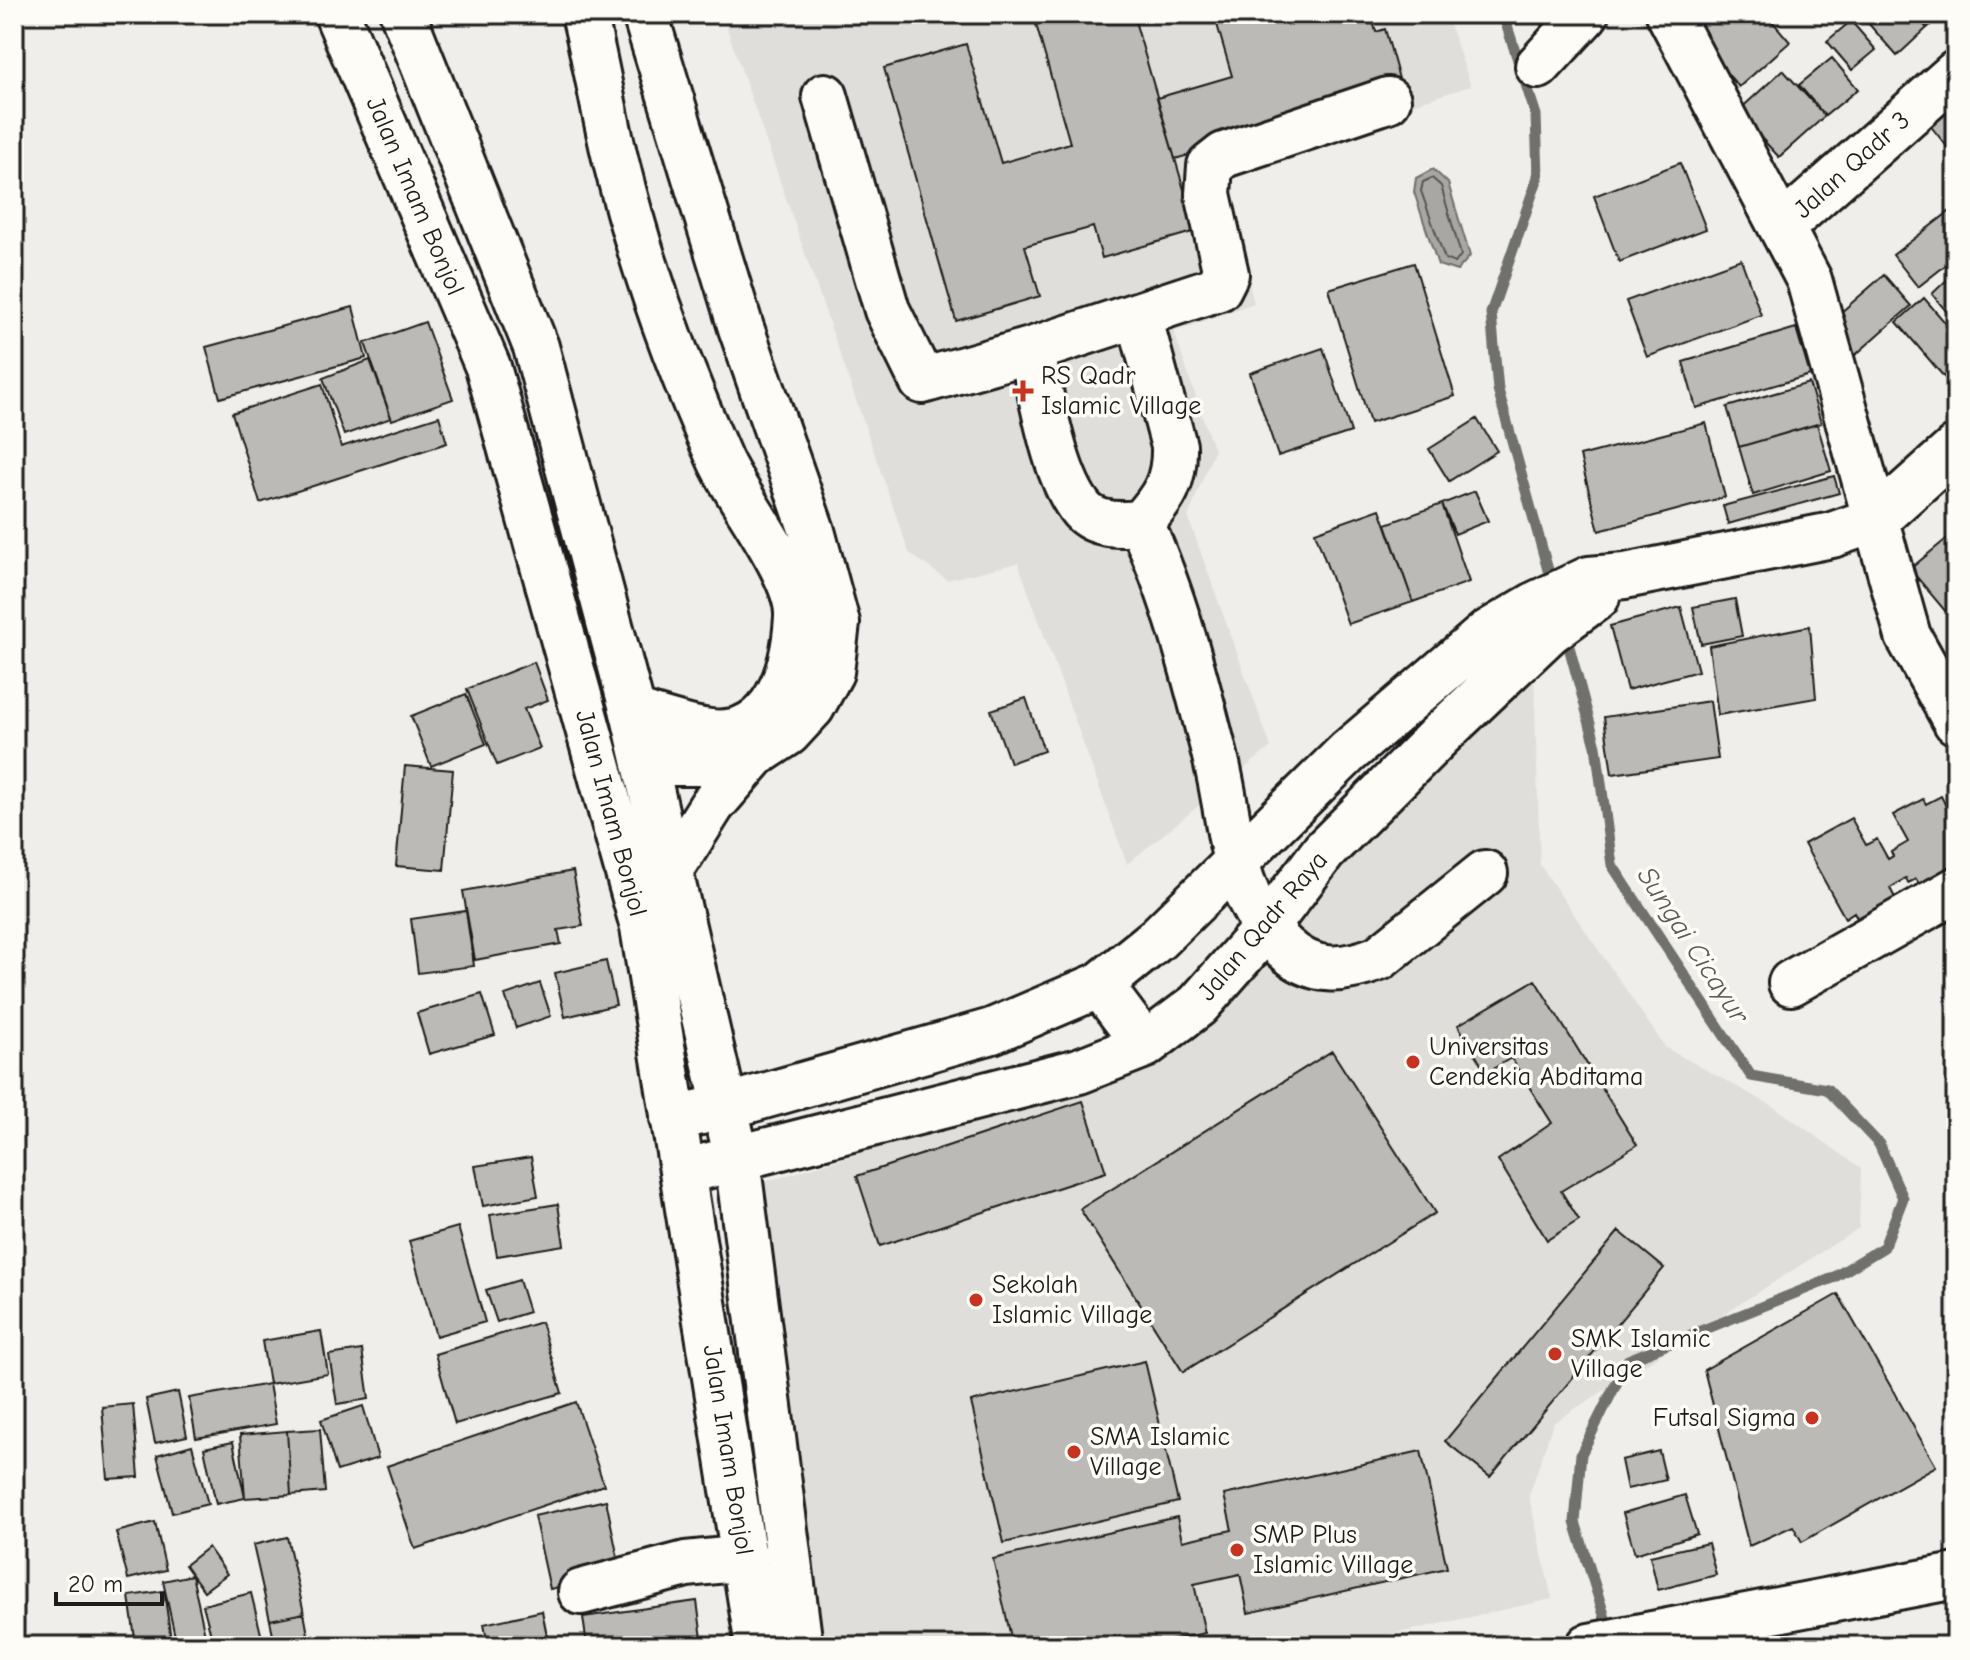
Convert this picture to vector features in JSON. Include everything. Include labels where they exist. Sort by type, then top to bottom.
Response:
[{"type":"main road","name":"Jalan Imam Bonjol","points":[[337,14],[488,367],[643,927],[758,1646]]},
{"type":"main road","name":"Jalan Imam Bonjol","points":[[403,14],[536,347],[633,712],[737,1159],[800,1646]]},
{"type":"main road","points":[[584,14],[616,164],[639,249],[721,463],[781,563],[797,613],[788,675],[776,703],[745,726],[712,732],[633,712]]},
{"type":"main road","points":[[645,14],[741,328],[812,531],[837,623],[831,672],[812,707],[788,733],[756,754],[712,805],[671,870]]},
{"type":"main road","points":[[1538,66],[1586,14]]},
{"type":"main road","points":[[1669,14],[1809,280],[1908,636],[1956,722]]},
{"type":"main road","name":"Jalan Qadr 3","points":[[1783,226],[1956,73]]},
{"type":"main road","points":[[825,96],[887,310],[922,381],[1031,350],[1219,288],[1224,281],[1208,194],[1210,166],[1224,155],[1388,100]]},
{"type":"main road","points":[[1031,350],[1058,457],[1083,511],[1095,519],[1119,525],[1141,523],[1163,500],[1174,466],[1174,446],[1139,316]]},
{"type":"main road","name":"Jalan Qadr Raya","points":[[673,1118],[725,1107],[992,1031],[1100,985],[1157,939],[1371,732],[1487,633],[1543,617],[1603,585],[1832,535],[1877,519],[1956,448]]},
{"type":"main road","points":[[1141,523],[1170,592],[1216,759],[1248,903],[1265,929],[1294,957],[1314,968],[1325,970],[1361,965],[1379,958],[1485,873]]},
{"type":"main road","name":"Jalan Qadr Raya","points":[[683,1172],[1079,1071],[1145,1045],[1198,1005],[1265,929],[1324,851],[1543,617]]},
{"type":"main road","points":[[645,763],[697,763],[756,754]]},
{"type":"main road","points":[[1791,983],[1956,890]]},
{"type":"main road","points":[[1100,985],[1145,1045]]},
{"type":"main road","points":[[581,1592],[686,1564],[746,1558]]},
{"type":"main road","points":[[1589,1646],[1956,1576]]},
{"type":"shaded area","name":"RS Qadr Islamic Village","points":[[722,14],[1446,14],[1471,86],[1240,157],[1224,186],[1254,303],[1174,332],[1214,451],[1188,517],[1271,747],[1127,864],[1018,563],[947,580],[909,553]]},
{"type":"shaded area","points":[[1533,638],[1540,865],[1666,1048],[1776,1108],[1861,1168],[1859,1228],[1553,1423],[1529,1496],[1552,1599],[1339,1646],[813,1646],[758,1184],[1114,1076],[1253,977],[1380,803]]},
{"type":"water","points":[[1433,169],[1448,183],[1470,256],[1457,271],[1438,265],[1414,192],[1416,178]]},
{"type":"building","name":"RS Qadr Islamic Village","points":[[1033,14],[1133,14],[1196,231],[1102,258],[1093,227],[1025,246],[1040,296],[956,321],[884,68],[966,44],[1001,163],[1070,143]]},
{"type":"building","points":[[1214,14],[1371,14],[1376,32],[1385,29],[1403,93],[1175,159],[1157,98],[1232,76]]},
{"type":"building","points":[[1705,14],[1766,14],[1790,42],[1739,87],[1688,29]]},
{"type":"building","points":[[1860,14],[1914,14],[1927,28],[1897,56]]},
{"type":"building","points":[[1914,14],[1943,14],[1927,28]]},
{"type":"building","points":[[1851,21],[1876,50],[1852,70],[1827,41]]},
{"type":"building","points":[[1832,58],[1858,89],[1825,116],[1799,85]]},
{"type":"building","points":[[1783,70],[1825,116],[1779,157],[1737,112]]},
{"type":"building","points":[[1956,94],[1956,158],[1925,119]]},
{"type":"building","points":[[1680,163],[1706,229],[1619,262],[1594,196]]},
{"type":"building","points":[[1954,208],[1956,257],[1918,287],[1893,255]]},
{"type":"building","points":[[1741,259],[1761,315],[1647,357],[1626,301]]},
{"type":"building","points":[[1414,263],[1455,396],[1370,423],[1329,289]]},
{"type":"building","points":[[1956,271],[1956,323],[1932,294]]},
{"type":"building","points":[[1884,275],[1911,306],[1853,357],[1825,326]]},
{"type":"building","points":[[1924,298],[1956,335],[1956,369],[1945,378],[1897,322]]},
{"type":"building","points":[[353,307],[366,358],[220,398],[206,347]]},
{"type":"building","points":[[425,322],[453,399],[392,420],[365,343]]},
{"type":"building","points":[[1796,328],[1810,375],[1696,408],[1683,362]]},
{"type":"building","points":[[1323,348],[1351,432],[1278,456],[1250,373]]},
{"type":"building","points":[[370,360],[391,418],[344,435],[323,378]]},
{"type":"building","points":[[1809,383],[1821,423],[1739,447],[1727,407]]},
{"type":"building","points":[[322,384],[341,447],[439,416],[447,443],[260,503],[232,413]]},
{"type":"building","points":[[1477,419],[1497,451],[1449,481],[1429,449]]},
{"type":"building","points":[[1706,423],[1725,497],[1599,531],[1580,456]]},
{"type":"building","points":[[1817,424],[1831,471],[1753,495],[1739,447]]},
{"type":"building","points":[[1834,476],[1839,493],[1728,524],[1723,506]]},
{"type":"building","points":[[1475,491],[1488,521],[1455,534],[1442,504]]},
{"type":"building","points":[[1442,504],[1469,582],[1413,602],[1386,524]]},
{"type":"building","points":[[1380,509],[1413,602],[1348,624],[1315,532]]},
{"type":"building","points":[[1956,531],[1956,624],[1910,569]]},
{"type":"building","points":[[1735,599],[1742,636],[1701,644],[1693,607]]},
{"type":"building","points":[[1681,607],[1698,671],[1627,690],[1610,626]]},
{"type":"building","points":[[1810,626],[1816,698],[1718,715],[1709,646]]},
{"type":"building","points":[[534,662],[548,700],[524,709],[540,748],[497,765],[467,689]]},
{"type":"building","points":[[466,694],[486,744],[431,766],[411,716]]},
{"type":"building","points":[[1026,698],[1044,751],[1010,763],[991,710]]},
{"type":"building","points":[[1710,701],[1718,759],[1612,774],[1604,717]]},
{"type":"building","points":[[405,766],[453,770],[444,870],[396,866]]},
{"type":"building","points":[[1941,796],[1956,826],[1956,863],[1946,868],[1951,876],[1924,891],[1916,879],[1908,883],[1906,878],[1890,888],[1896,900],[1861,924],[1854,912],[1845,918],[1804,844],[1851,818],[1866,845],[1877,839],[1888,859],[1893,856],[1891,852],[1908,842],[1893,815],[1923,799],[1926,804]]},
{"type":"building","points":[[573,871],[583,926],[558,930],[561,944],[475,960],[463,891]]},
{"type":"building","points":[[466,911],[474,966],[418,973],[411,919]]},
{"type":"building","points":[[606,961],[616,1005],[565,1017],[555,973]]},
{"type":"building","points":[[1535,980],[1637,1145],[1561,1191],[1579,1220],[1547,1240],[1498,1160],[1552,1123],[1511,1058],[1486,1073],[1458,1025]]},
{"type":"building","points":[[540,983],[551,1016],[516,1028],[505,995]]},
{"type":"building","points":[[482,994],[495,1035],[429,1054],[417,1013]]},
{"type":"building","points":[[1332,1051],[1435,1213],[1183,1372],[1080,1209]]},
{"type":"building","points":[[1083,1101],[1106,1172],[880,1246],[857,1176]]},
{"type":"building","points":[[531,1157],[538,1196],[483,1206],[475,1166]]},
{"type":"building","points":[[558,1204],[564,1245],[497,1256],[490,1215]]},
{"type":"building","points":[[458,1227],[485,1322],[436,1336],[409,1241]]},
{"type":"building","name":"SMK Islamic Village","points":[[1619,1231],[1664,1268],[1490,1477],[1445,1441]]},
{"type":"building","points":[[519,1280],[529,1312],[497,1322],[486,1290]]},
{"type":"building","name":"Futsal Sigma","points":[[1838,1294],[1936,1466],[1802,1542],[1793,1526],[1749,1546],[1704,1370]]},
{"type":"building","points":[[541,1322],[562,1393],[455,1424],[435,1354]]},
{"type":"building","points":[[321,1331],[328,1374],[269,1384],[262,1341]]},
{"type":"building","points":[[362,1350],[369,1399],[337,1404],[329,1355]]},
{"type":"building","name":"SMA Islamic Village","points":[[1145,1361],[1178,1502],[1004,1543],[971,1402]]},
{"type":"building","points":[[269,1384],[276,1424],[196,1438],[189,1398]]},
{"type":"building","points":[[178,1392],[187,1436],[155,1443],[146,1399]]},
{"type":"building","points":[[576,1402],[604,1485],[415,1549],[387,1466]]},
{"type":"building","points":[[133,1404],[139,1477],[108,1479],[102,1407]]},
{"type":"building","points":[[363,1406],[378,1458],[337,1471],[321,1420]]},
{"type":"building","points":[[320,1429],[325,1492],[291,1495],[287,1431]]},
{"type":"building","points":[[287,1431],[291,1495],[245,1498],[240,1435]]},
{"type":"building","points":[[233,1442],[245,1498],[216,1504],[204,1448]]},
{"type":"building","points":[[192,1445],[208,1504],[172,1513],[157,1455]]},
{"type":"building","name":"SMP Plus Islamic Village","points":[[1421,1451],[1447,1568],[1248,1613],[1240,1574],[1194,1584],[1205,1633],[1146,1646],[1013,1646],[993,1559],[1177,1517],[1182,1541],[1232,1530],[1224,1495]]},
{"type":"building","points":[[1659,1451],[1666,1480],[1627,1489],[1621,1460]]},
{"type":"building","points":[[1685,1495],[1697,1534],[1635,1554],[1623,1513]]},
{"type":"building","points":[[606,1500],[621,1573],[550,1589],[534,1516]]},
{"type":"building","points":[[155,1522],[166,1570],[128,1579],[116,1532]]},
{"type":"building","points":[[287,1537],[304,1613],[270,1620],[253,1545]]},
{"type":"building","points":[[1708,1543],[1716,1575],[1658,1590],[1650,1556]]},
{"type":"building","points":[[208,1547],[227,1574],[204,1591],[185,1565]]},
{"type":"building","points":[[192,1575],[207,1644],[177,1646],[163,1581]]},
{"type":"building","points":[[164,1591],[172,1646],[136,1646],[129,1596]]},
{"type":"building","points":[[251,1593],[264,1646],[214,1646],[203,1605]]},
{"type":"building","points":[[697,1601],[703,1646],[587,1646],[583,1617]]},
{"type":"building","points":[[542,1611],[549,1646],[488,1646],[484,1624]]},
{"type":"building","points":[[304,1613],[309,1640],[275,1646],[270,1620]]},
{"type":"waterway","name":"Sungai Cicayur","points":[[1503,14],[1536,115],[1538,177],[1491,313],[1498,390],[1553,588]]},
{"type":"waterway","name":"Sungai Cicayur","points":[[1565,632],[1596,746],[1612,865],[1751,1076],[1827,1089],[1879,1144],[1903,1198],[1884,1247],[1833,1278],[1628,1360],[1581,1454],[1575,1522],[1610,1634]]},
{"type":"place","name":"RS Qadr Islamic Village","points":[[1023,391]]},
{"type":"place","name":"Universitas Cendekia Abditama","points":[[1413,1062]]},
{"type":"place","name":"Sekolah Islamic Village","points":[[976,1300]]},
{"type":"place","name":"SMK Islamic Village","points":[[1555,1354]]},
{"type":"place","name":"Futsal Sigma","points":[[1812,1418]]},
{"type":"place","name":"SMA Islamic Village","points":[[1074,1452]]},
{"type":"place","name":"SMP Plus Islamic Village","points":[[1237,1550]]}]
